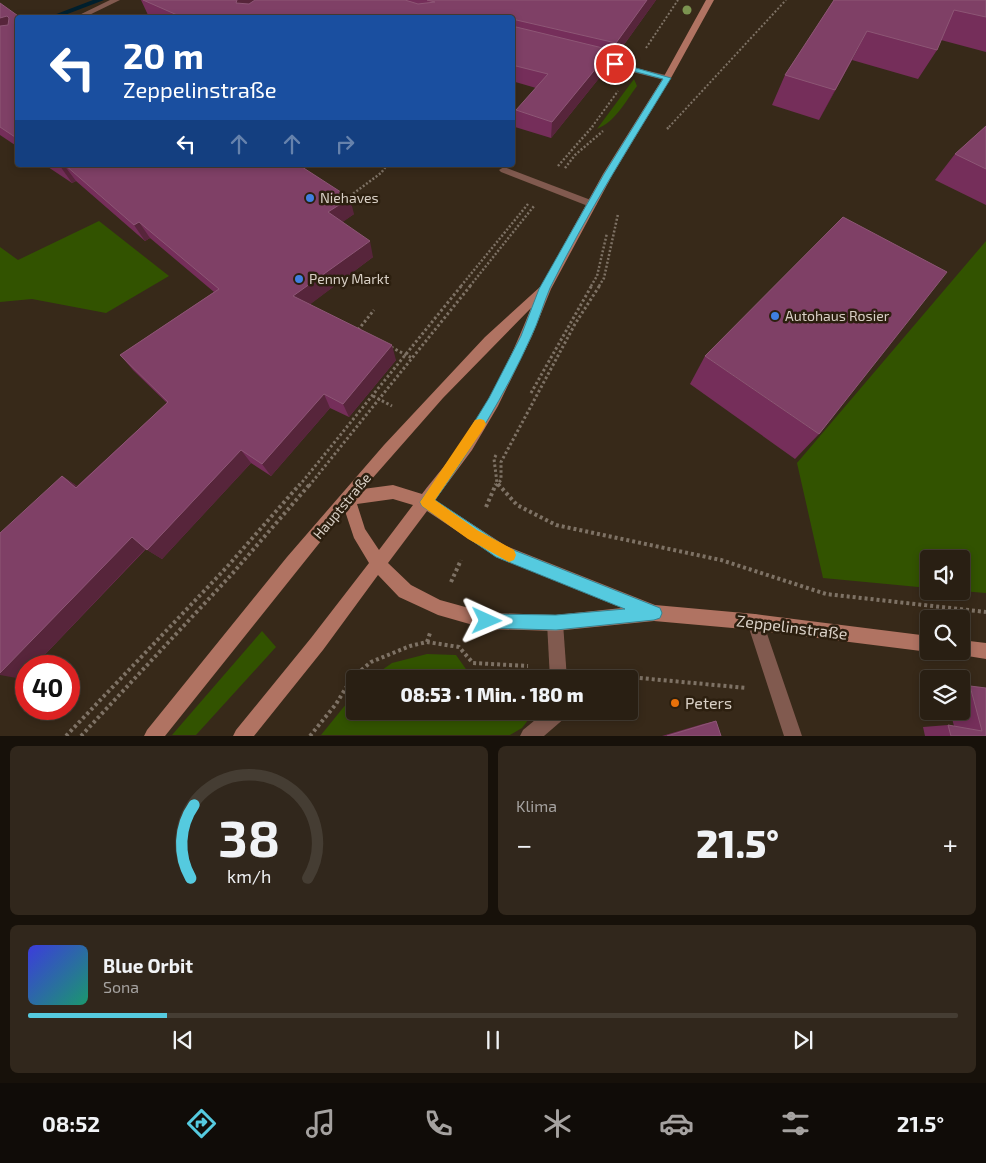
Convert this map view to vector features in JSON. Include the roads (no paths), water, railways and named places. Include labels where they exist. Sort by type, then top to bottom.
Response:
[{"type":"main road","name":"Hauptstraße","points":[[242,736],[302,664],[379,565],[467,446],[493,402],[526,336],[545,289],[710,0]]},
{"type":"main road","name":"Hauptstraße","points":[[153,736],[348,498],[496,334],[545,289]]},
{"type":"main road","name":"Zeppelinstraße","points":[[654,613],[501,552],[426,502],[393,492],[348,498],[359,533],[379,565],[405,591],[438,608],[487,621],[556,623],[654,613],[755,622],[920,643]]},
{"type":"main road","points":[[970,649],[986,651]]},
{"type":"street","points":[[83,15],[116,0]]},
{"type":"street","points":[[586,57],[667,78]]},
{"type":"street","points":[[504,170],[592,204]]},
{"type":"street","points":[[755,622],[793,736]]},
{"type":"street","points":[[556,623],[559,670]]},
{"type":"street","points":[[529,736],[549,720]]},
{"type":"waterway","points":[[58,15],[100,0]]},
{"type":"place","name":"Niehaves","points":[[310,198]]},
{"type":"place","name":"Penny Markt","points":[[299,279]]},
{"type":"place","name":"Autohaus Rosier","points":[[775,316]]},
{"type":"place","name":"Peters","points":[[675,703]]}]
